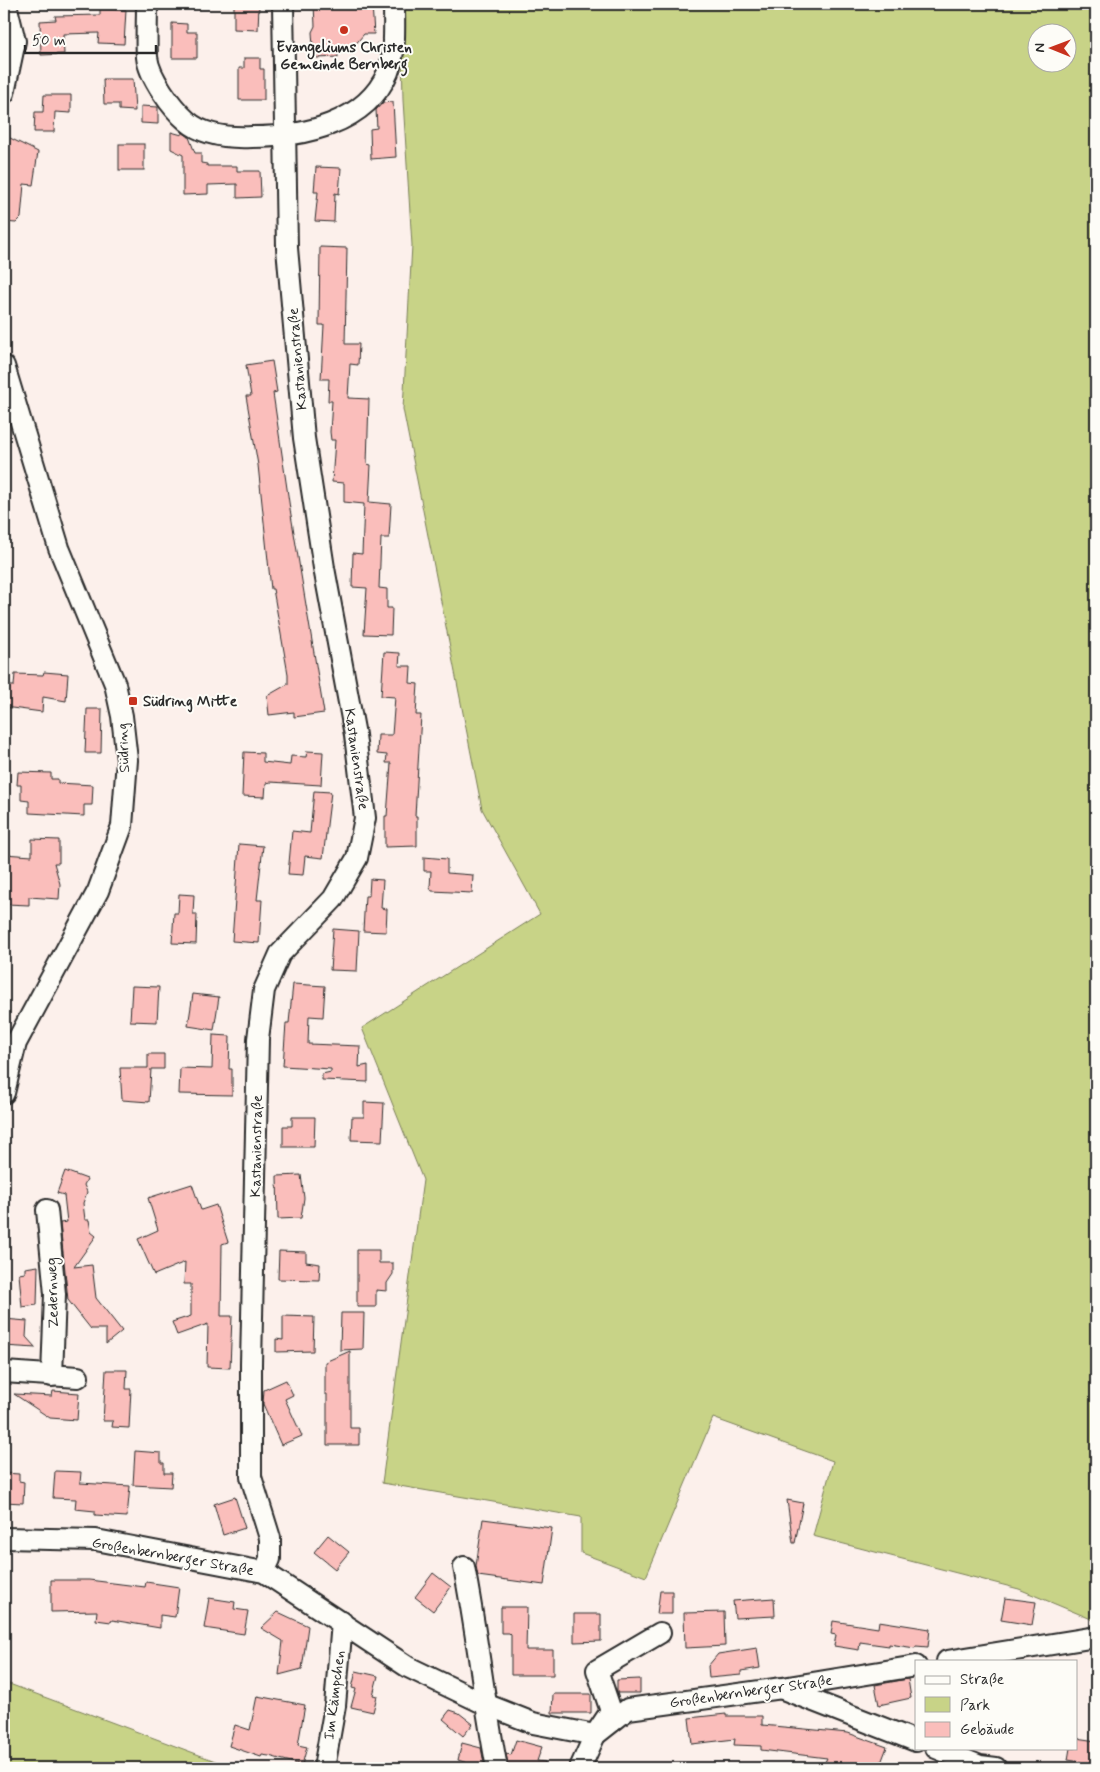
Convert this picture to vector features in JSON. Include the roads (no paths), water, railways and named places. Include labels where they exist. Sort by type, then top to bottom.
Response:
[{"type":"street","points":[[4,93],[15,41],[6,4]]},
{"type":"street","points":[[147,4],[147,59],[164,94],[188,122],[221,137],[284,137],[313,131],[343,119],[371,98],[388,71],[394,33],[394,4]]},
{"type":"street","name":"Kastanienstraße","points":[[264,1572],[270,1559],[270,1538],[251,1477],[251,1364],[258,1039],[264,990],[280,954],[333,899],[357,858],[365,818],[355,736],[324,568],[304,438],[287,248],[283,4]]},
{"type":"street","name":"Südring","points":[[4,366],[59,548],[115,684],[122,716],[127,760],[122,826],[98,891],[16,1043],[4,1093]]},
{"type":"street","name":"Zedernweg","points":[[47,1210],[55,1294],[52,1376]]},
{"type":"street","points":[[4,1372],[78,1377]]},
{"type":"street","name":"Großenbernberger Straße","points":[[4,1538],[96,1540],[264,1572],[408,1667],[485,1704],[533,1723],[595,1735],[628,1709],[782,1688],[915,1666]]},
{"type":"street","points":[[464,1567],[477,1632],[485,1704],[496,1768]]},
{"type":"street","name":"Im Kämpchen","points":[[324,1768],[335,1706],[342,1622]]},
{"type":"street","name":"Großenbernberger Straße","points":[[580,1768],[595,1735],[611,1711],[597,1670],[660,1633]]},
{"type":"street","points":[[953,1660],[1096,1637]]},
{"type":"street","points":[[782,1688],[915,1741]]},
{"type":"street","points":[[941,1750],[980,1766],[996,1768]]},
{"type":"place","name":"Evangeliums Christen Gemeinde Bernberg","points":[[344,30]]},
{"type":"place","name":"Südring Mitte","points":[[133,701]]}]
